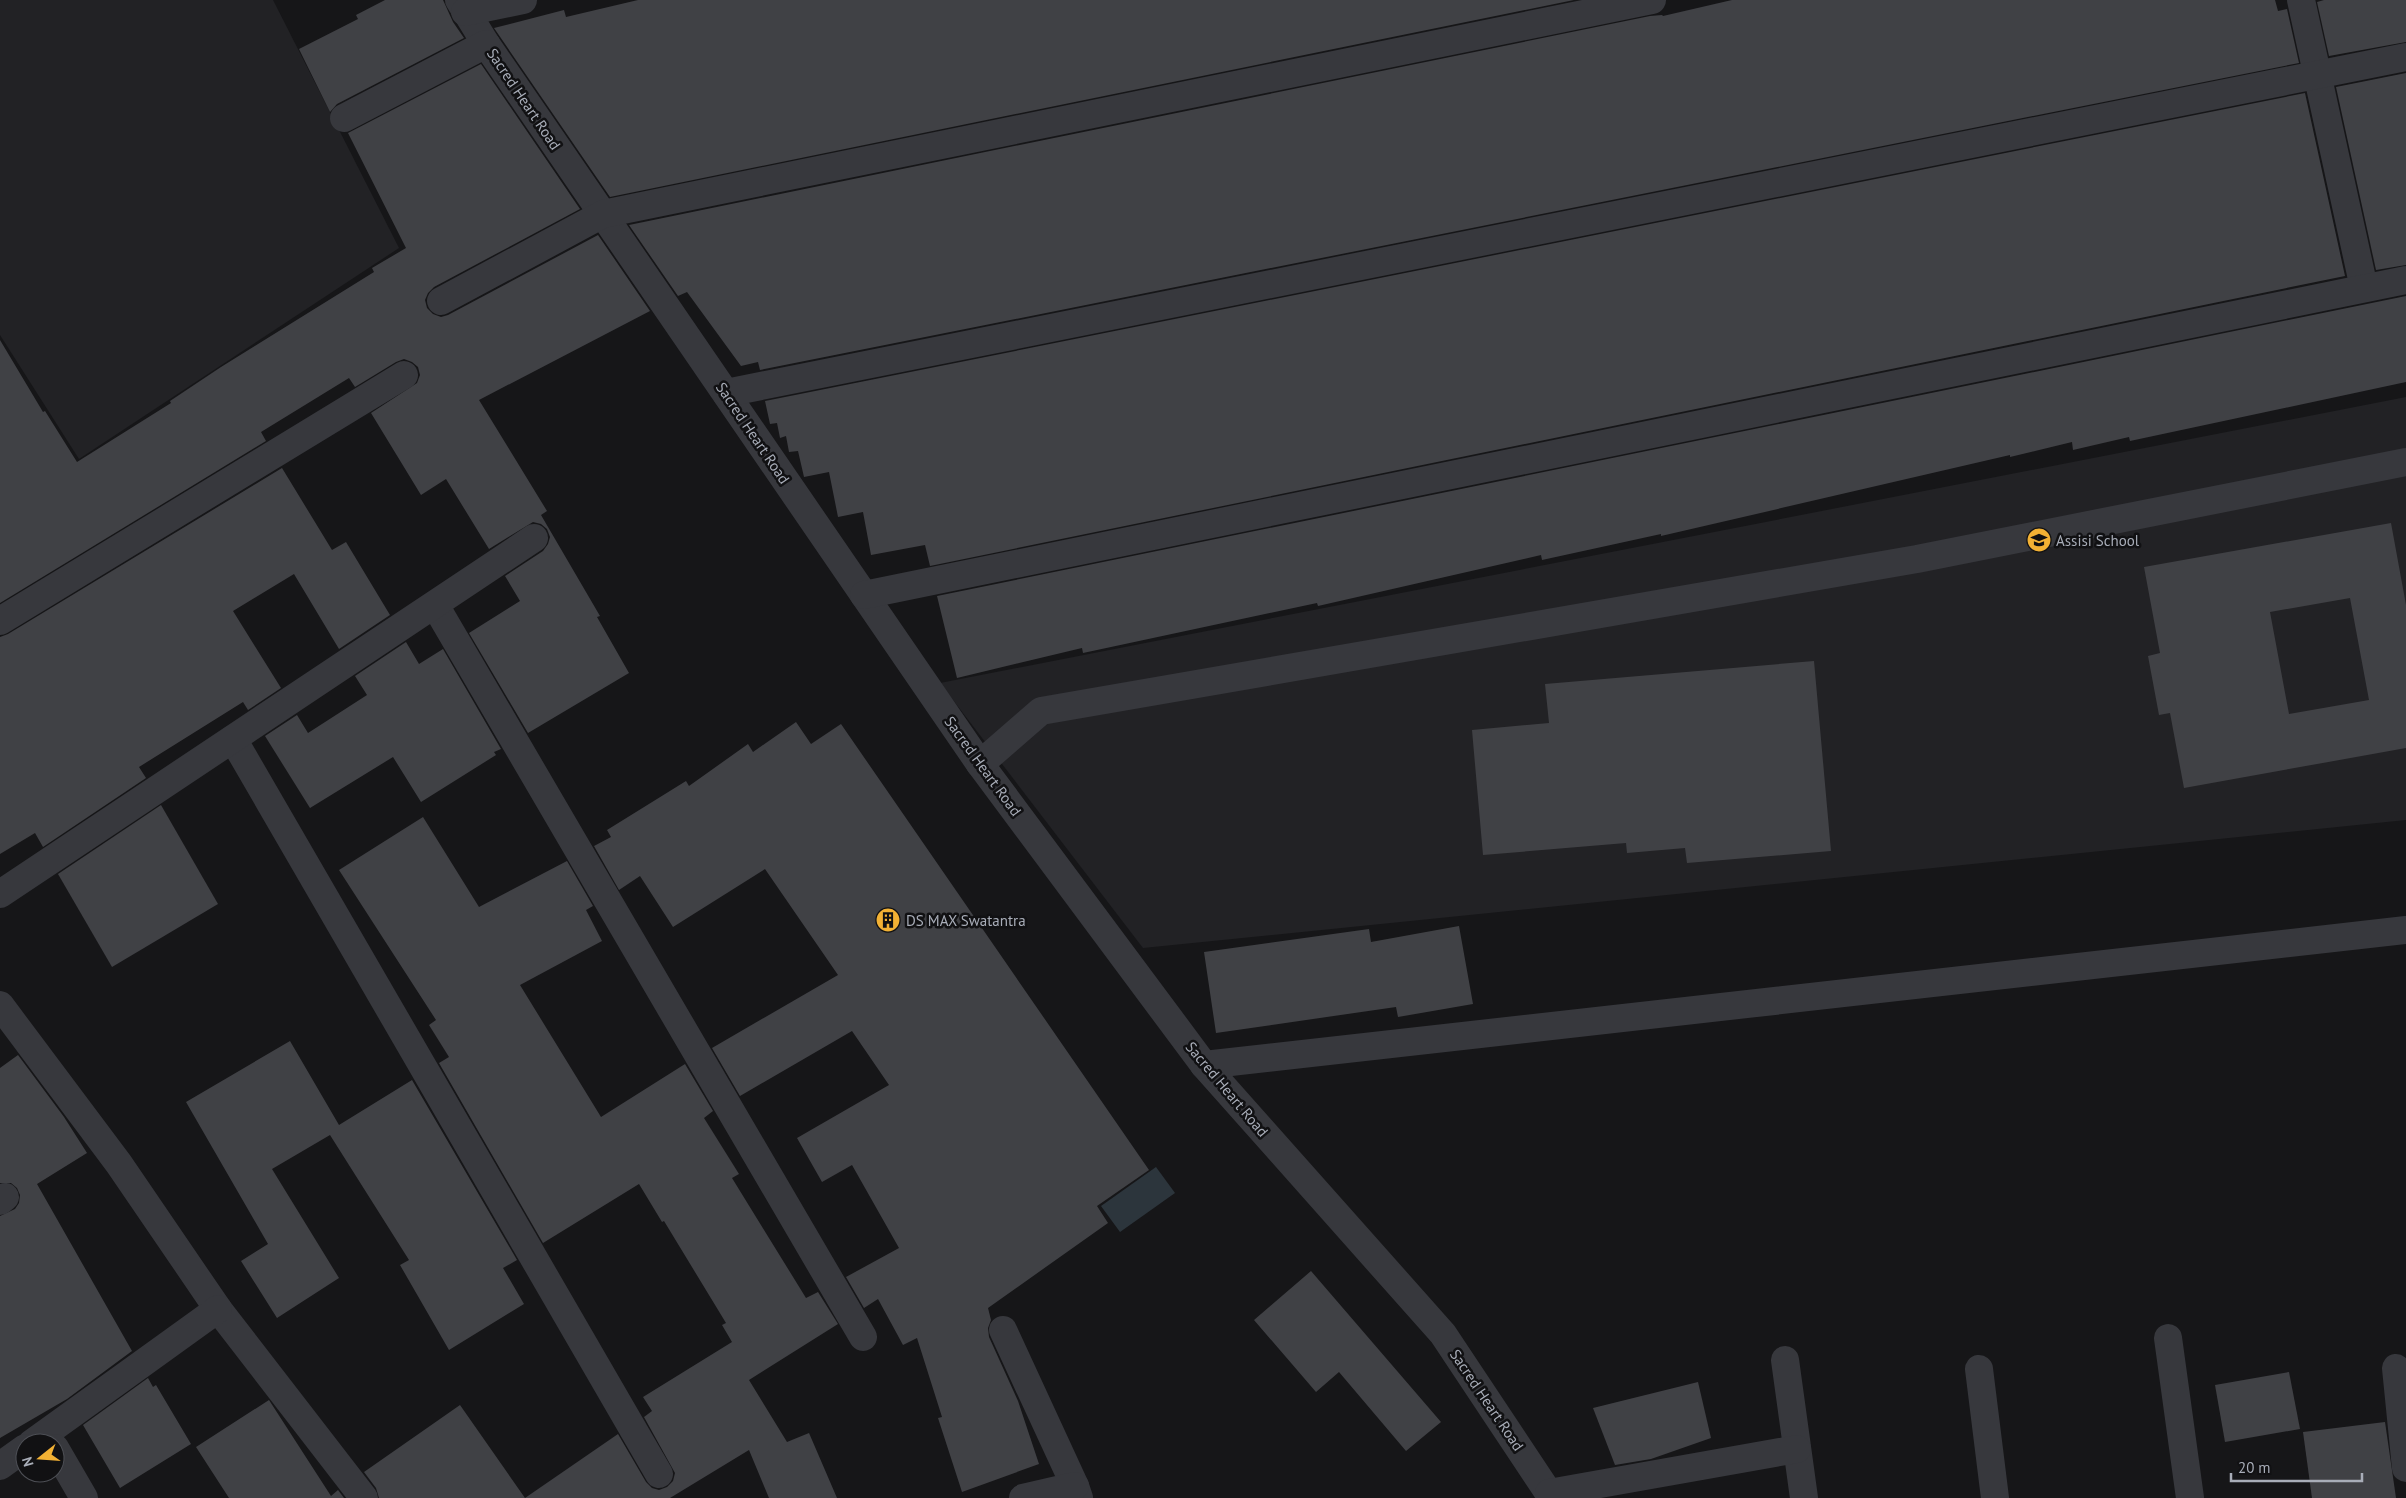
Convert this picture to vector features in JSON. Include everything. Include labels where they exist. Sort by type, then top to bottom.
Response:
[{"type":"street","points":[[462,6],[524,0]]},
{"type":"street","points":[[441,302],[603,214],[1652,0]]},
{"type":"street","points":[[2301,0],[2364,288]]},
{"type":"street","name":"Sacred Heart Road","points":[[462,6],[486,44],[980,764],[1204,1065],[1443,1334],[1551,1496]]},
{"type":"street","points":[[344,118],[486,44]]},
{"type":"street","points":[[726,393],[2406,57]]},
{"type":"street","points":[[864,595],[2406,280]]},
{"type":"street","points":[[0,621],[404,375]]},
{"type":"street","points":[[980,764],[1041,712],[1917,559],[2406,462]]},
{"type":"street","points":[[0,894],[534,538]]},
{"type":"street","points":[[435,605],[863,1337]]},
{"type":"street","points":[[233,739],[659,1474]]},
{"type":"street","points":[[1204,1065],[2406,930]]},
{"type":"street","points":[[0,1004],[119,1164],[218,1309],[364,1498]]},
{"type":"street","points":[[55,1433],[218,1309]]},
{"type":"street","points":[[1003,1330],[1077,1492],[1023,1498]]},
{"type":"street","points":[[2168,1338],[2190,1498]]},
{"type":"street","points":[[1785,1360],[1804,1498]]},
{"type":"street","points":[[2396,1368],[2406,1468]]},
{"type":"street","points":[[1979,1369],[1995,1498]]},
{"type":"street","points":[[1551,1496],[1797,1449]]},
{"type":"street","points":[[0,1466],[15,1458]]},
{"type":"street","points":[[65,1473],[84,1498]]},
{"type":"shaded area","points":[[0,0],[273,0],[399,248],[79,459],[0,335]]},
{"type":"shaded area","name":"Assisi School","points":[[2406,397],[2406,820],[1143,948],[940,683]]},
{"type":"shaded area","points":[[1156,1167],[1175,1193],[1120,1232],[1101,1206]]},
{"type":"building","points":[[385,0],[443,0],[453,22],[464,38],[337,104],[330,112],[299,49],[358,19],[356,15]]},
{"type":"building","points":[[638,0],[1574,0],[610,197],[494,28],[564,10],[566,17]]},
{"type":"building","points":[[1732,0],[2275,0],[2278,11],[2287,9],[2299,63],[760,370],[758,362],[741,366],[687,292],[678,296],[629,225],[1650,16],[1663,16]]},
{"type":"building","points":[[2324,0],[2406,0],[2406,42],[2329,56],[2317,2]]},
{"type":"building","points":[[481,64],[580,209],[434,287],[428,293],[425,300],[427,308],[433,314],[441,317],[448,315],[598,235],[650,311],[479,400],[547,511],[541,515],[600,616],[597,617],[629,673],[528,733],[469,633],[520,601],[505,576],[543,551],[550,537],[547,529],[541,524],[533,522],[489,549],[446,479],[421,495],[371,413],[417,383],[420,375],[418,367],[404,359],[355,387],[349,378],[261,432],[266,441],[0,603],[0,340],[43,412],[45,411],[77,462],[171,403],[170,401],[221,367],[374,272],[372,268],[406,248],[348,133]]},
{"type":"building","points":[[2406,73],[2406,265],[2376,270],[2336,87]]},
{"type":"building","points":[[2305,93],[2345,276],[930,566],[925,545],[871,555],[863,512],[838,517],[829,472],[804,477],[798,451],[789,452],[786,436],[780,438],[777,423],[770,424],[765,401]]},
{"type":"building","points":[[2406,296],[2406,382],[2130,441],[2129,437],[2073,450],[2072,442],[1661,536],[1661,534],[1542,560],[1541,555],[1318,606],[1317,603],[1083,653],[1082,648],[957,678],[937,596]]},
{"type":"building","points":[[282,468],[332,550],[346,542],[390,615],[339,649],[294,574],[233,611],[281,688],[248,710],[243,702],[139,767],[146,778],[43,847],[35,833],[0,854],[0,637],[8,634]]},
{"type":"building","points":[[2391,523],[2406,605],[2406,748],[2184,788],[2170,713],[2159,715],[2148,656],[2160,653],[2144,567]],"holes":[[[2350,598],[2369,700],[2289,714],[2270,612]]]},
{"type":"building","points":[[406,642],[419,664],[443,649],[501,749],[494,752],[496,755],[421,802],[393,757],[310,808],[265,736],[297,715],[308,733],[367,695],[355,676]]},
{"type":"building","points":[[1814,661],[1831,851],[1687,863],[1685,848],[1627,853],[1626,843],[1483,855],[1472,730],[1549,723],[1545,684]]},
{"type":"building","points":[[796,722],[811,744],[841,724],[1149,1170],[1097,1206],[1108,1223],[988,1308],[991,1320],[988,1328],[989,1337],[1018,1401],[1039,1464],[962,1492],[938,1418],[942,1417],[917,1338],[903,1345],[878,1299],[864,1308],[846,1277],[899,1248],[852,1165],[822,1182],[797,1138],[889,1085],[852,1031],[740,1096],[712,1048],[838,975],[765,869],[673,927],[640,876],[619,890],[594,846],[611,837],[607,830],[686,781],[689,786],[748,744],[753,752]]},
{"type":"building","points":[[161,805],[218,904],[112,967],[58,874]]},
{"type":"building","points":[[423,817],[479,907],[567,861],[593,906],[586,910],[602,941],[520,985],[601,1117],[685,1064],[713,1111],[704,1118],[739,1174],[732,1178],[806,1298],[818,1292],[838,1324],[749,1380],[787,1442],[809,1433],[837,1498],[769,1498],[749,1450],[670,1498],[525,1498],[618,1434],[646,1482],[652,1488],[659,1490],[667,1487],[673,1481],[675,1473],[644,1417],[652,1411],[643,1397],[732,1342],[722,1325],[726,1323],[664,1221],[662,1222],[639,1184],[543,1243],[439,1063],[449,1057],[429,1025],[436,1020],[339,870]]},
{"type":"building","points":[[1459,926],[1473,1004],[1398,1017],[1396,1007],[1216,1033],[1204,952],[1369,929],[1371,942]]},
{"type":"building","points":[[290,1041],[339,1125],[412,1080],[517,1260],[503,1268],[524,1304],[449,1350],[400,1265],[409,1260],[330,1135],[272,1169],[339,1278],[277,1318],[241,1261],[268,1244],[186,1102]]},
{"type":"building","points":[[18,1055],[64,1117],[87,1153],[37,1184],[132,1351],[67,1399],[0,1438],[0,1216],[15,1209],[19,1203],[20,1195],[17,1188],[11,1183],[0,1183],[0,1068]]},
{"type":"building","points":[[1311,1271],[1441,1422],[1406,1451],[1339,1372],[1316,1392],[1254,1320]]},
{"type":"building","points":[[2289,1372],[2300,1429],[2225,1442],[2215,1385]]},
{"type":"building","points":[[148,1378],[153,1387],[156,1385],[191,1444],[120,1488],[83,1425]]},
{"type":"building","points":[[1698,1382],[1711,1438],[1651,1459],[1615,1465],[1593,1408]]},
{"type":"building","points":[[269,1400],[331,1496],[338,1490],[344,1498],[229,1498],[196,1447]]},
{"type":"building","points":[[460,1405],[525,1498],[379,1498],[376,1488],[364,1472]]},
{"type":"building","points":[[2385,1422],[2396,1498],[2312,1498],[2303,1432]]},
{"type":"place","name":"Assisi School","points":[[2039,540]]},
{"type":"place","name":"DS MAX Swatantra","points":[[888,920]]}]
